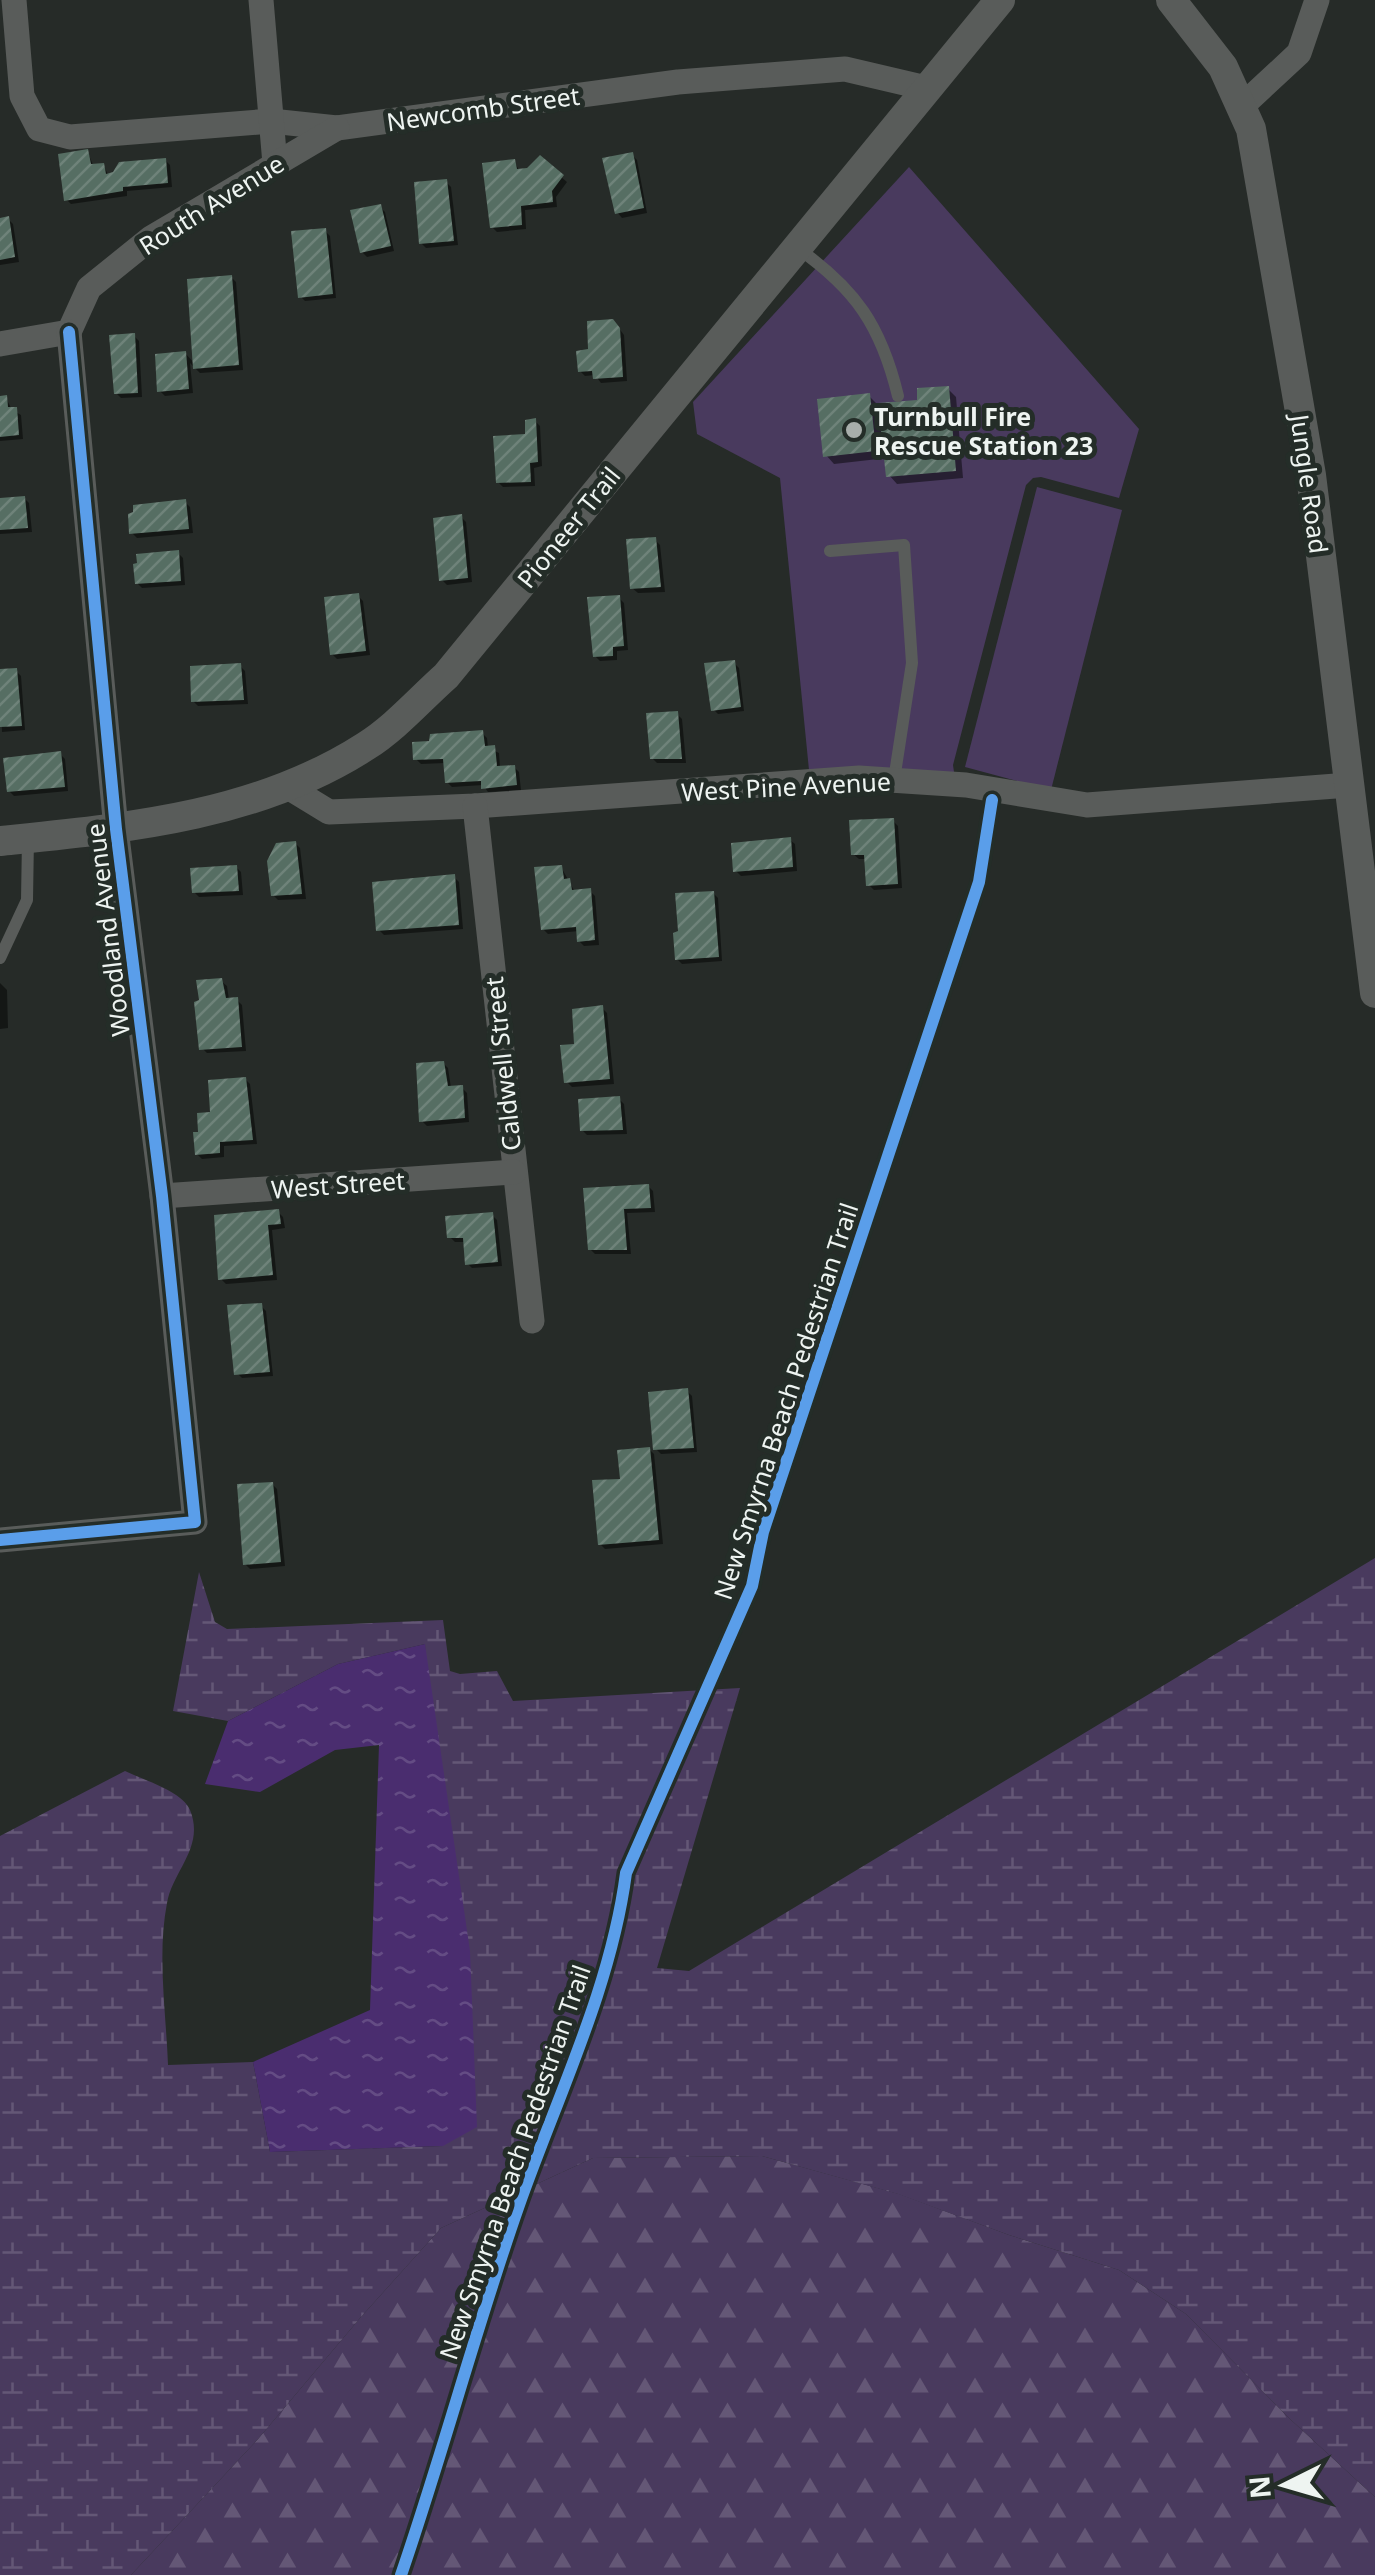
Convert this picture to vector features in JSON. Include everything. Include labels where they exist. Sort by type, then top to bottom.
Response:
[{"type":"street","name":"Newcomb Street","points":[[14,0],[22,96],[39,128],[70,137],[271,121],[336,128],[678,82],[845,69],[926,88]]},
{"type":"street","points":[[261,0],[275,164]]},
{"type":"street","name":"Pioneer Trail","points":[[14,839],[116,829],[234,806],[288,787],[368,746],[446,676],[1000,0]]},
{"type":"street","name":"Jungle Road","points":[[1170,0],[1223,67],[1251,129],[1312,474],[1375,993]]},
{"type":"street","points":[[1242,106],[1299,52],[1317,0]]},
{"type":"street","name":"Routh Avenue","points":[[69,332],[89,288],[151,238],[336,128]]},
{"type":"street","points":[[0,344],[69,332]]},
{"type":"street","name":"Woodland Avenue","points":[[0,1540],[195,1522],[162,1196],[116,829],[69,332]]},
{"type":"street","name":"West Pine Avenue","points":[[288,787],[329,812],[475,806],[859,778],[966,785],[1087,806],[1348,786]]},
{"type":"street","name":"Caldwell Street","points":[[475,806],[532,1321]]},
{"type":"street","name":"West Street","points":[[162,1196],[514,1172]]},
{"type":"lane","points":[[796,247],[842,281],[887,351],[898,396]]},
{"type":"lane","points":[[830,551],[904,545],[912,663],[894,780]]},
{"type":"lane","points":[[0,958],[26,900],[14,839]]},
{"type":"green space","points":[[909,167],[1139,429],[1119,498],[1041,477],[1026,485],[954,772],[809,770],[780,478],[697,434],[693,402]]},
{"type":"green space","points":[[1037,487],[1122,510],[1051,790],[965,767]]},
{"type":"green space","points":[[1375,1558],[1375,2497],[1290,2419],[1186,2314],[1119,2270],[898,2194],[762,2156],[593,2158],[441,2228],[258,2439],[131,2575],[0,2575],[0,1836],[125,1771],[179,1797],[190,1810],[194,1835],[170,1891],[164,1923],[162,1963],[168,2065],[253,2062],[270,2152],[443,2146],[425,1644],[338,1664],[228,1721],[173,1711],[199,1572],[215,1622],[227,1629],[443,1620],[450,1671],[497,1671],[513,1701],[740,1688],[657,1968],[689,1971]]},
{"type":"green space","points":[[762,2156],[899,2194],[1119,2270],[1186,2314],[1290,2419],[1375,2497],[1375,2575],[131,2575],[258,2439],[441,2228],[593,2158]]},
{"type":"water","points":[[425,1644],[470,1951],[477,2127],[443,2146],[270,2152],[253,2062],[370,2010],[379,1745],[335,1750],[260,1792],[205,1784],[228,1721],[338,1664]]},
{"type":"building","points":[[88,149],[91,164],[104,163],[106,174],[113,172],[119,162],[166,158],[168,183],[123,187],[123,191],[64,201],[58,154]]},
{"type":"building","points":[[633,152],[644,208],[615,214],[602,158]]},
{"type":"building","points":[[540,155],[564,175],[552,191],[553,202],[521,206],[522,225],[490,228],[482,163],[515,159],[517,169],[527,168]]},
{"type":"building","points":[[447,179],[454,241],[419,244],[414,182]]},
{"type":"building","points":[[381,204],[391,246],[360,253],[350,210]]},
{"type":"building","points":[[9,216],[15,257],[0,260],[0,218]]},
{"type":"building","points":[[326,228],[333,294],[298,298],[291,231]]},
{"type":"building","points":[[232,275],[239,365],[193,369],[187,279]]},
{"type":"building","points":[[613,319],[620,328],[623,377],[593,379],[592,371],[578,372],[576,351],[588,349],[587,321]]},
{"type":"building","points":[[135,333],[138,393],[114,394],[109,335]]},
{"type":"building","points":[[186,351],[189,389],[157,392],[155,354]]},
{"type":"building","points":[[949,386],[956,471],[886,477],[878,403],[917,400],[917,388]]},
{"type":"building","points":[[870,393],[876,451],[823,457],[817,399]]},
{"type":"building","points":[[7,395],[8,407],[17,407],[19,435],[0,437],[0,396]]},
{"type":"building","points":[[536,418],[538,462],[530,463],[531,482],[496,483],[493,436],[525,434],[525,420]]},
{"type":"building","points":[[25,496],[28,528],[0,530],[0,498]]},
{"type":"building","points":[[186,499],[189,529],[129,534],[128,514],[133,512],[133,505]]},
{"type":"building","points":[[462,514],[468,578],[439,581],[433,518]]},
{"type":"building","points":[[656,537],[661,587],[630,589],[626,539]]},
{"type":"building","points":[[179,550],[181,581],[135,584],[136,554]]},
{"type":"building","points":[[359,593],[366,651],[330,655],[324,597]]},
{"type":"building","points":[[620,595],[624,646],[613,647],[613,656],[593,657],[587,597]]},
{"type":"building","points":[[735,660],[741,707],[711,711],[704,663]]},
{"type":"building","points":[[241,663],[244,700],[191,702],[190,666]]},
{"type":"building","points":[[17,668],[22,726],[0,727],[0,669]]},
{"type":"building","points":[[678,711],[682,759],[650,759],[646,713]]},
{"type":"building","points":[[483,730],[485,746],[495,745],[497,766],[515,765],[517,785],[481,789],[481,781],[445,783],[443,759],[413,760],[412,742],[429,741],[430,734]]},
{"type":"building","points":[[61,751],[65,787],[7,792],[3,758]]},
{"type":"building","points":[[894,818],[898,884],[866,886],[864,855],[851,855],[849,820]]},
{"type":"building","points":[[791,837],[793,867],[733,872],[731,843]]},
{"type":"building","points":[[296,841],[302,894],[271,896],[267,861],[276,843]]},
{"type":"building","points":[[237,865],[239,891],[192,893],[190,868]]},
{"type":"building","points":[[562,865],[564,879],[570,878],[572,890],[591,888],[595,940],[577,942],[576,927],[541,930],[534,867]]},
{"type":"building","points":[[455,874],[459,925],[376,931],[372,882]]},
{"type":"building","points":[[714,891],[719,957],[675,960],[675,893]]},
{"type":"building","points":[[222,978],[226,998],[238,997],[242,1047],[199,1050],[196,980]]},
{"type":"building","points":[[603,1005],[610,1079],[564,1083],[560,1045],[574,1044],[572,1009]]},
{"type":"building","points":[[444,1061],[448,1086],[463,1085],[465,1118],[419,1122],[416,1063]]},
{"type":"building","points":[[246,1077],[253,1140],[220,1142],[220,1153],[195,1155],[193,1132],[198,1132],[197,1113],[210,1112],[208,1080]]},
{"type":"building","points":[[620,1096],[623,1130],[580,1131],[578,1099]]},
{"type":"building","points":[[649,1184],[651,1208],[624,1209],[627,1250],[588,1250],[583,1188]]},
{"type":"building","points":[[279,1209],[281,1224],[268,1225],[273,1275],[218,1280],[214,1215]]},
{"type":"building","points":[[493,1212],[498,1262],[465,1265],[463,1238],[447,1238],[445,1216]]},
{"type":"building","points":[[262,1303],[270,1372],[234,1375],[227,1305]]},
{"type":"building","points":[[688,1388],[694,1448],[653,1450],[648,1392]]},
{"type":"building","points":[[650,1447],[659,1540],[598,1545],[592,1480],[620,1479],[617,1450]]},
{"type":"building","points":[[273,1482],[281,1562],[243,1565],[237,1484]]},
{"type":"cycle path","points":[[0,1540],[195,1522],[162,1196],[116,829],[69,332]]},
{"type":"cycle path","name":"New Smyrna Beach Pedestrian Trail","points":[[401,2575],[503,2251],[596,2000],[619,1916],[626,1873],[752,1586],[763,1532],[979,882],[992,800]]},
{"type":"place","name":"Turnbull Fire Rescue Station 23","points":[[854,430]]}]
